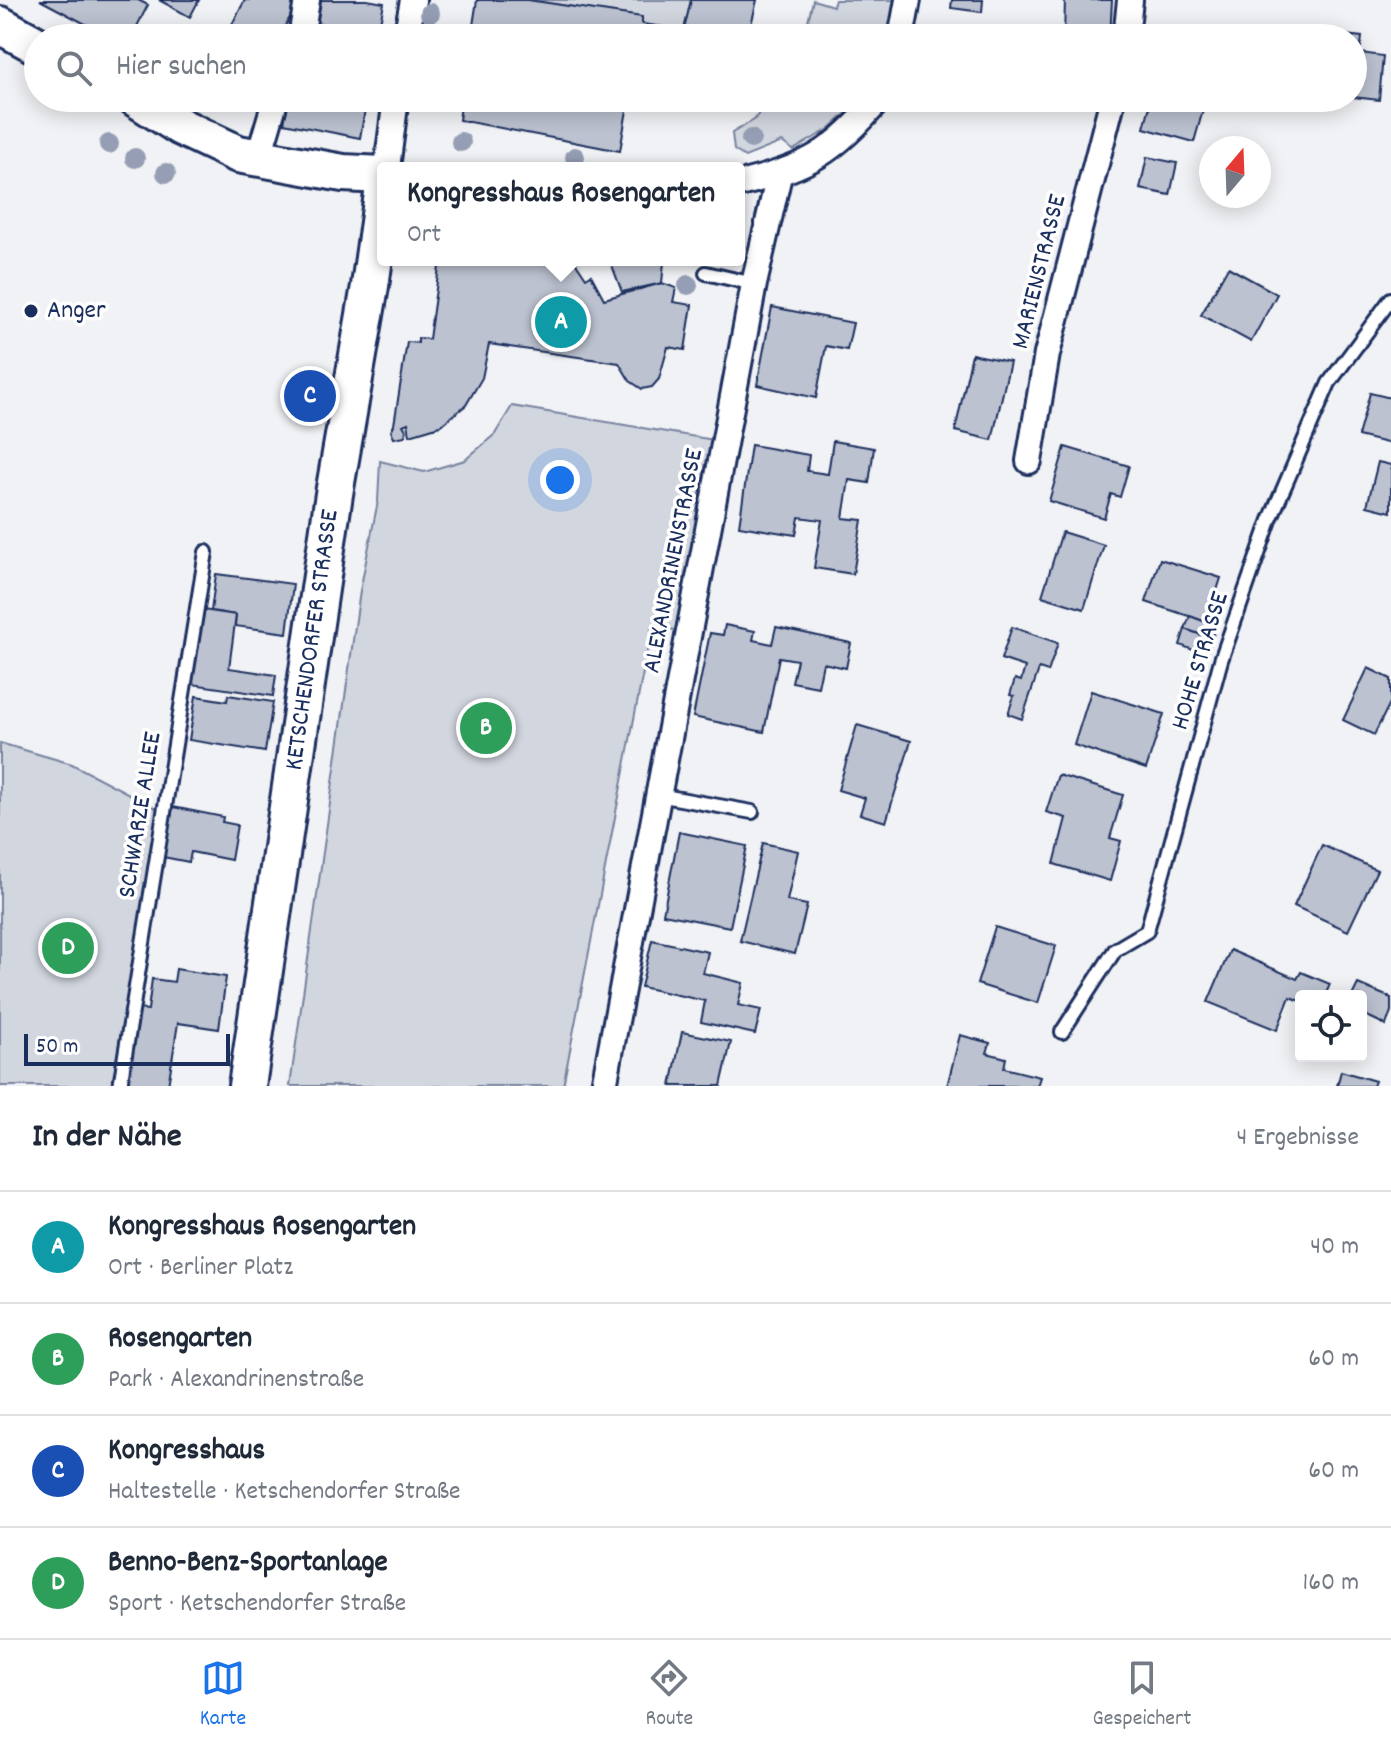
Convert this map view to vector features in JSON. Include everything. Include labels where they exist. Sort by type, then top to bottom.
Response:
[{"type":"street","points":[[303,24],[307,0]]},
{"type":"street","points":[[409,24],[413,0]]},
{"type":"street","points":[[904,24],[908,0]]},
{"type":"street","points":[[1127,24],[1130,0]]},
{"type":"street","points":[[0,25],[24,38]]},
{"type":"street","points":[[158,112],[181,127],[238,154],[343,173],[377,175]]},
{"type":"street","points":[[258,159],[272,112]]},
{"type":"street","points":[[388,162],[394,112]]},
{"type":"street","points":[[745,183],[779,175],[803,164],[845,138],[868,112]]},
{"type":"street","name":"MARIENSTRASSE","points":[[1029,461],[1047,354],[1109,112]]},
{"type":"street","name":"ALEXANDRINENSTRASSE","points":[[604,1086],[754,284],[779,175]]},
{"type":"street","name":"KETSCHENDORFER STRASSE","points":[[247,1086],[334,494],[377,236]]},
{"type":"lane","points":[[706,273],[754,284]]},
{"type":"lane","name":"HOHE STRASSE","points":[[1062,1032],[1115,950],[1147,931],[1221,660],[1270,520],[1329,383],[1391,299]]},
{"type":"lane","name":"SCHWARZE ALLEE","points":[[120,1086],[206,552]]},
{"type":"lane","points":[[658,795],[752,812]]},
{"type":"shaded area","points":[[528,0],[691,0],[685,24],[642,24],[642,17]]},
{"type":"shaded area","points":[[813,0],[833,6],[835,0],[894,0],[891,24],[807,24]]},
{"type":"shaded area","points":[[760,112],[848,112],[829,129],[793,150],[782,142],[745,157],[734,150],[732,133],[754,120]]},
{"type":"shaded area","points":[[512,406],[714,440],[675,630],[652,626],[563,1086],[290,1086],[360,591],[378,501],[380,461],[424,472],[465,460],[495,434]]},
{"type":"shaded area","points":[[0,743],[72,764],[158,809],[116,1086],[0,1086]]},
{"type":"building","points":[[40,0],[138,0],[148,5],[138,24],[85,24]]},
{"type":"building","points":[[159,0],[199,0],[190,17]]},
{"type":"building","points":[[245,0],[289,0],[297,4],[286,24],[232,24]]},
{"type":"building","points":[[310,0],[384,3],[380,24],[319,24],[306,21]]},
{"type":"building","points":[[477,0],[528,0],[642,17],[642,24],[473,24]]},
{"type":"building","points":[[691,0],[757,0],[751,24],[685,24]]},
{"type":"building","points":[[952,0],[983,0],[982,12],[951,8]]},
{"type":"building","points":[[1065,0],[1112,0],[1111,24],[1064,24]]},
{"type":"building","points":[[1367,54],[1383,56],[1379,100],[1367,99]]},
{"type":"building","points":[[286,112],[365,112],[360,138],[284,123]]},
{"type":"building","points":[[460,112],[627,112],[620,151],[459,120]]},
{"type":"building","points":[[1148,112],[1202,112],[1194,142],[1144,128]]},
{"type":"building","points":[[1147,157],[1177,163],[1170,195],[1140,189]]},
{"type":"building","points":[[439,266],[578,266],[586,278],[591,275],[604,299],[662,283],[676,288],[673,302],[692,305],[685,350],[668,347],[659,379],[652,387],[642,389],[630,381],[619,363],[489,344],[482,378],[466,405],[440,426],[410,435],[408,423],[403,425],[405,436],[394,438],[391,431],[407,342],[418,343],[418,338],[429,339]]},
{"type":"building","points":[[612,266],[664,266],[662,283],[622,292]]},
{"type":"building","points":[[1228,267],[1277,294],[1251,342],[1201,315]]},
{"type":"building","points":[[772,307],[853,323],[847,350],[826,346],[816,398],[757,385]]},
{"type":"building","points":[[972,354],[1010,362],[992,440],[955,431]]},
{"type":"building","points":[[1370,393],[1391,398],[1391,444],[1358,436]]},
{"type":"building","points":[[833,441],[874,448],[869,483],[849,480],[843,518],[862,520],[853,574],[814,568],[822,520],[799,517],[796,535],[739,526],[751,445],[809,455],[807,471],[828,474]]},
{"type":"building","points":[[1065,447],[1129,466],[1120,497],[1111,494],[1104,518],[1049,501]]},
{"type":"building","points":[[1378,462],[1391,465],[1391,512],[1367,506]]},
{"type":"building","points":[[1062,532],[1104,545],[1084,609],[1042,596]]},
{"type":"building","points":[[1160,559],[1221,578],[1207,622],[1146,602]]},
{"type":"building","points":[[216,574],[293,584],[287,633],[235,626],[236,615],[211,611]]},
{"type":"building","points":[[203,610],[236,615],[229,668],[276,675],[273,696],[192,684]]},
{"type":"building","points":[[1190,616],[1216,626],[1212,639],[1185,629]]},
{"type":"building","points":[[725,625],[755,631],[753,640],[772,644],[776,627],[851,643],[846,668],[823,663],[818,687],[792,682],[797,660],[779,657],[764,732],[693,717],[710,633],[723,635]]},
{"type":"building","points":[[1012,627],[1058,643],[1048,672],[1039,669],[1022,719],[1008,714],[1015,679],[1021,681],[1025,667],[1001,659]]},
{"type":"building","points":[[1185,629],[1212,639],[1206,655],[1180,645]]},
{"type":"building","points":[[1368,668],[1391,679],[1391,701],[1374,735],[1343,720]]},
{"type":"building","points":[[1091,691],[1164,714],[1146,769],[1074,745]]},
{"type":"building","points":[[228,695],[273,702],[265,752],[189,740],[196,696],[227,701]]},
{"type":"building","points":[[857,725],[911,741],[886,822],[860,814],[865,798],[838,790]]},
{"type":"building","points":[[1058,775],[1123,795],[1110,838],[1121,841],[1110,881],[1054,864],[1066,818],[1046,812]]},
{"type":"building","points":[[173,807],[223,817],[222,822],[237,825],[231,860],[191,852],[189,862],[163,857]]},
{"type":"building","points":[[679,832],[747,846],[730,927],[663,914]]},
{"type":"building","points":[[763,843],[798,851],[787,901],[807,905],[795,954],[740,941]]},
{"type":"building","points":[[1322,845],[1377,870],[1348,931],[1294,906]]},
{"type":"building","points":[[995,927],[1056,946],[1038,1003],[977,984]]},
{"type":"building","points":[[652,940],[708,952],[703,973],[743,983],[738,1005],[761,1010],[755,1034],[701,1022],[705,1001],[641,987]]},
{"type":"building","points":[[1230,950],[1297,979],[1301,972],[1330,984],[1328,990],[1295,990],[1295,999],[1290,997],[1277,1030],[1208,1002]]},
{"type":"building","points":[[176,969],[226,977],[219,1029],[178,1023],[168,1086],[124,1086],[134,1009],[148,1010],[152,979],[174,982]]},
{"type":"building","points":[[1358,984],[1391,998],[1386,1025],[1367,1016],[1367,990],[1355,990]]},
{"type":"building","points":[[682,1032],[731,1042],[721,1086],[671,1086]]},
{"type":"building","points":[[960,1035],[990,1043],[987,1053],[1006,1058],[1004,1068],[1040,1077],[1037,1086],[947,1086]]},
{"type":"building","points":[[1341,1071],[1375,1081],[1373,1086],[1337,1086]]},
{"type":"place","name":"Anger","points":[[31,311]]},
{"type":"place","name":"Kongresshaus Rosengarten","points":[[561,322]]},
{"type":"place","name":"Kongresshaus","points":[[310,396]]},
{"type":"place","name":"Rosengarten","points":[[486,728]]},
{"type":"place","name":"Benno-Benz-Sportanlage","points":[[68,948]]}]
